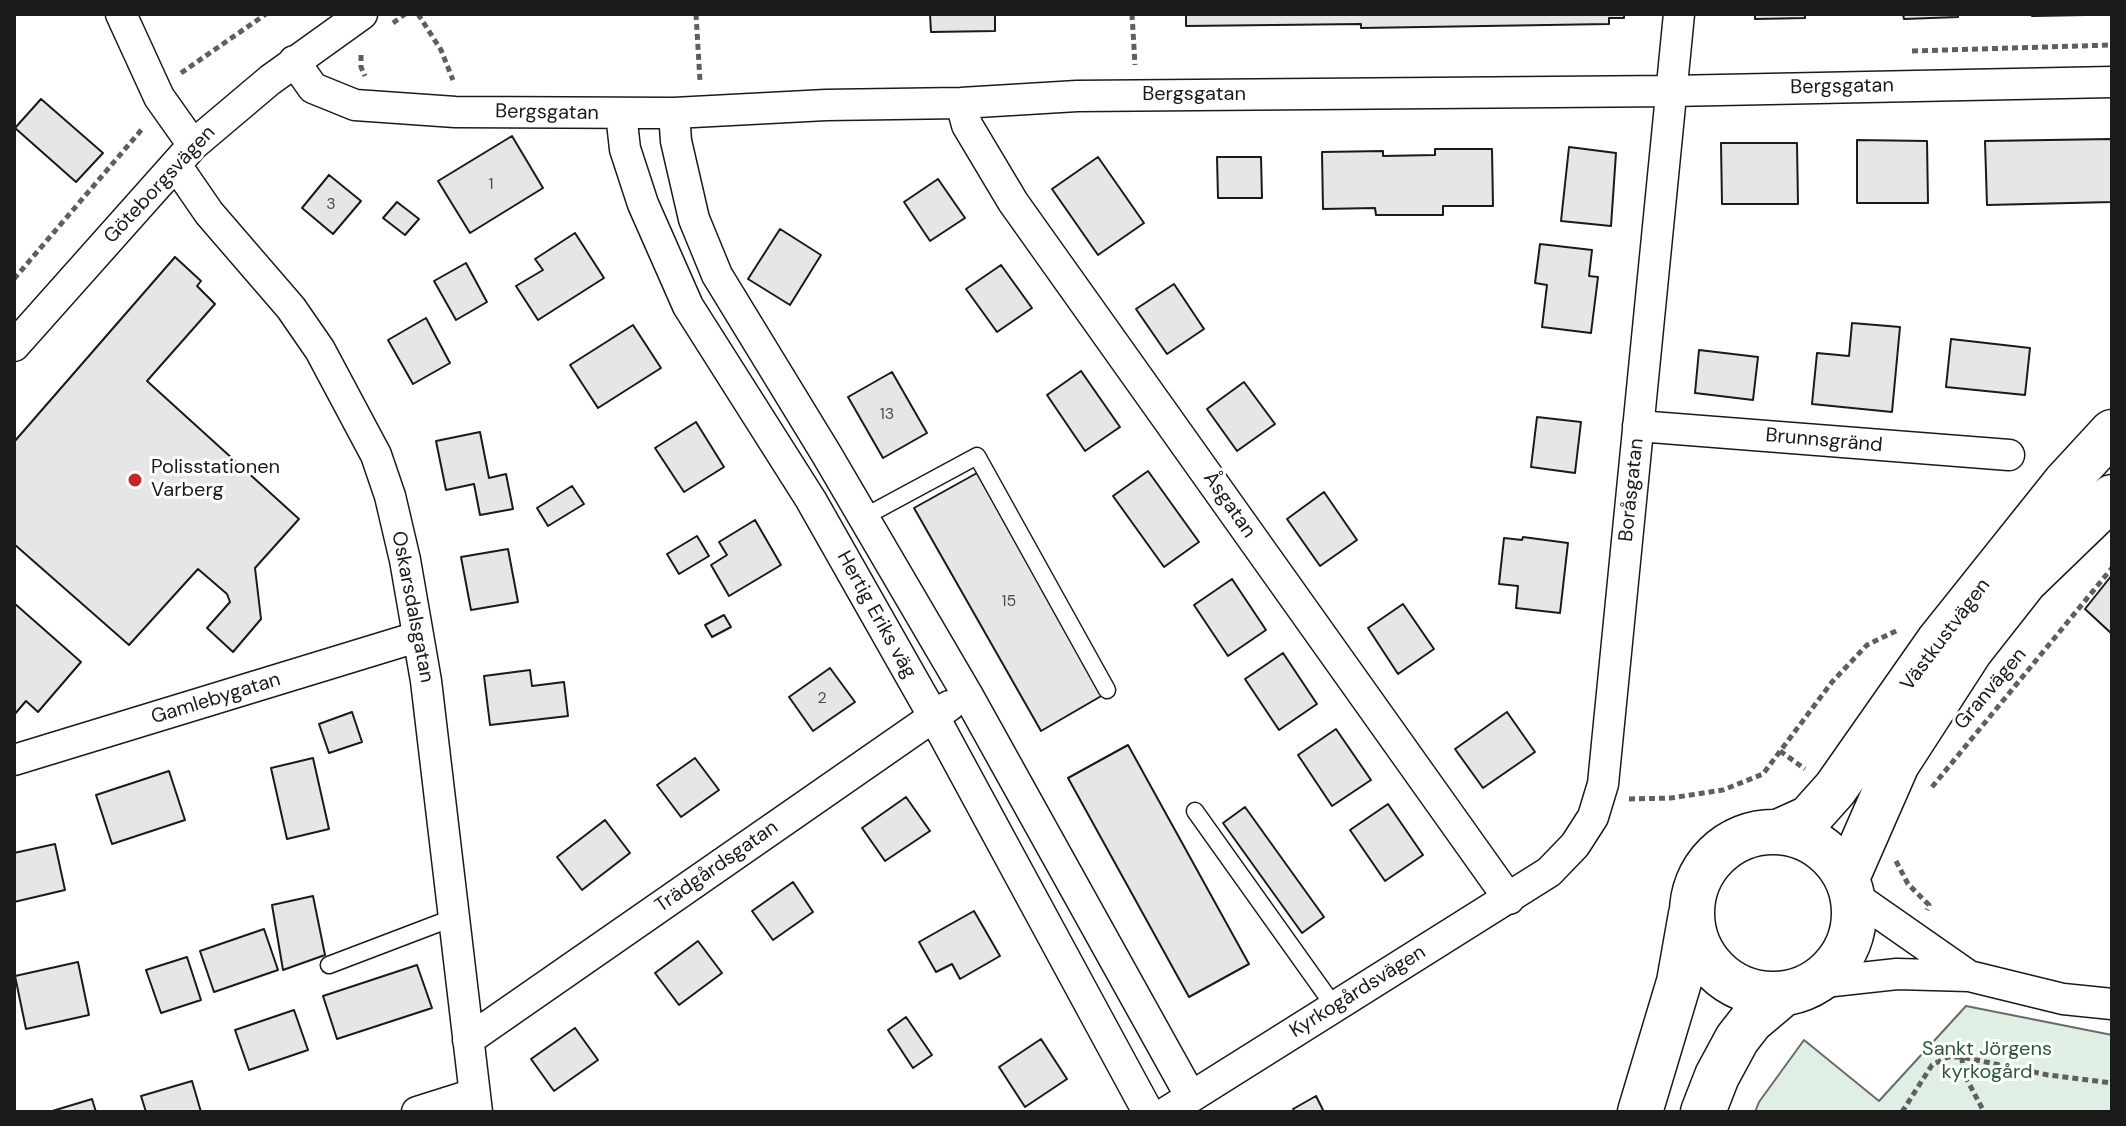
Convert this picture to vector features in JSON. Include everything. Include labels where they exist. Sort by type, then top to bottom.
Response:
[{"type":"street","name":"Oskarsdalsgatan","points":[[121,14],[209,213],[291,308],[320,350],[376,455],[390,496],[405,560],[426,681],[476,1103]]},
{"type":"street","name":"Göteborgsvägen","points":[[14,346],[184,155],[294,61],[362,14]]},
{"type":"street","name":"Boråsgatan","points":[[1549,872],[1575,845],[1593,817],[1600,797],[1679,14]]},
{"type":"street","name":"Bergsgatan","points":[[294,61],[313,88],[355,105],[455,112],[674,113],[1077,96],[1671,91],[2112,82]]},
{"type":"street","name":"Åsgatan","points":[[961,103],[967,125],[1013,202],[1509,899]]},
{"type":"street","name":"Hertig Eriks väg","points":[[621,113],[625,149],[643,204],[688,306],[811,500],[934,717],[1171,1108]]},
{"type":"street","name":"Hertig Eriks väg","points":[[674,113],[676,141],[694,219],[717,275],[967,694],[1171,1108]]},
{"type":"street","name":"Brunnsgränd","points":[[1638,426],[2009,455]]},
{"type":"street","name":"Västkustvägen","points":[[1778,832],[1809,818],[1835,789],[1938,642],[2065,483],[2112,432]]},
{"type":"street","name":"Västkustvägen","points":[[1850,887],[1897,764],[1970,651],[2025,581],[2112,497]]},
{"type":"street","name":"Gamlebygatan","points":[[14,760],[417,637]]},
{"type":"street","name":"Trädgårdsgatan","points":[[468,1040],[967,694]]},
{"type":"street","points":[[1640,1112],[1679,982],[1697,883],[1710,861],[1730,844],[1753,834],[1778,832],[1806,839],[1830,854],[1850,887],[1969,976]]},
{"type":"street","name":"Kyrkogårdsvägen","points":[[1171,1108],[1549,872]]},
{"type":"street","points":[[1703,1112],[1717,1076],[1737,1039],[1751,1021],[1837,964],[1845,952],[1854,924],[1850,887]]},
{"type":"street","points":[[1692,908],[1694,932],[1703,954],[1718,972],[1737,986],[1760,993],[1897,974],[1969,976],[2063,999],[2112,1004]]},
{"type":"street","points":[[417,1112],[476,1103]]},
{"type":"lane","points":[[864,517],[977,456],[1107,690]]},
{"type":"lane","points":[[1195,811],[1334,1006]]},
{"type":"lane","points":[[329,965],[455,917]]},
{"type":"path","points":[[14,279],[143,132],[144,114],[184,70],[266,14]]},
{"type":"path","points":[[418,14],[441,50],[452,77],[455,112]]},
{"type":"path","points":[[696,14],[700,82]]},
{"type":"path","points":[[1132,14],[1135,66]]},
{"type":"path","name":"Granvägen","points":[[1930,789],[2112,568]]},
{"type":"path","points":[[1600,797],[1671,798],[1723,790],[1763,774],[1849,663],[1867,645],[1907,625]]},
{"type":"path","points":[[1902,1112],[1932,1065],[1948,1057],[2112,1083]]},
{"type":"path","points":[[1962,1057],[1963,1072],[1984,1112]]},
{"type":"green space","name":"Sankt Jörgens kyrkogård","points":[[1966,1006],[2112,1035],[2112,1112],[1755,1112],[1804,1040],[1879,1101]]},
{"type":"building","points":[[930,14],[995,14],[995,31],[931,32]]},
{"type":"building","points":[[1186,14],[1624,14],[1624,18],[1609,18],[1609,24],[1361,28],[1361,24],[1186,26]]},
{"type":"building","points":[[1755,14],[1805,14],[1805,18],[1755,19]]},
{"type":"building","points":[[1903,14],[1958,14],[1958,17],[1904,19]]},
{"type":"building","points":[[2086,14],[2086,15],[2032,16]]},
{"type":"building","points":[[41,99],[103,153],[76,182],[15,128]]},
{"type":"building","points":[[512,136],[543,188],[470,233],[438,181]]},
{"type":"building","points":[[2112,139],[2112,202],[1987,205],[1985,141]]},
{"type":"building","points":[[1857,140],[1927,141],[1928,203],[1857,203]]},
{"type":"building","points":[[1721,143],[1797,143],[1798,204],[1722,204]]},
{"type":"building","points":[[1569,147],[1616,153],[1611,226],[1561,221]]},
{"type":"building","points":[[1435,149],[1492,149],[1493,206],[1443,206],[1443,215],[1376,215],[1375,208],[1323,209],[1322,152],[1383,151],[1383,156],[1435,155]]},
{"type":"building","points":[[1098,157],[1144,223],[1098,255],[1052,189]]},
{"type":"building","points":[[1217,157],[1261,157],[1262,198],[1218,198]]},
{"type":"building","points":[[329,175],[361,201],[333,234],[302,208]]},
{"type":"building","points":[[938,179],[965,218],[930,241],[904,202]]},
{"type":"building","points":[[397,202],[419,219],[405,235],[383,218]]},
{"type":"building","points":[[780,229],[821,255],[790,305],[748,279]]},
{"type":"building","points":[[575,233],[604,278],[538,320],[516,286],[543,270],[535,259]]},
{"type":"building","points":[[1540,244],[1592,250],[1589,276],[1598,277],[1591,333],[1542,327],[1547,285],[1535,283]]},
{"type":"building","name":"Polisstationen Varberg","points":[[175,257],[201,281],[197,286],[215,304],[147,381],[299,519],[255,568],[261,619],[233,652],[207,628],[230,602],[227,594],[198,569],[129,645],[14,544],[14,442]]},
{"type":"building","points":[[466,263],[487,302],[456,320],[434,281]]},
{"type":"building","points":[[1001,265],[1032,308],[997,332],[966,289]]},
{"type":"building","points":[[1174,284],[1204,329],[1167,354],[1136,309]]},
{"type":"building","points":[[426,318],[450,363],[413,384],[388,340]]},
{"type":"building","points":[[1852,323],[1900,327],[1892,412],[1812,404],[1817,353],[1849,356]]},
{"type":"building","points":[[633,325],[661,368],[598,408],[570,365]]},
{"type":"building","points":[[1951,339],[2030,348],[2025,395],[1946,387]]},
{"type":"building","points":[[1699,350],[1758,357],[1753,400],[1695,393]]},
{"type":"building","points":[[1081,371],[1120,427],[1085,451],[1047,395]]},
{"type":"building","points":[[892,372],[927,433],[883,458],[848,397]]},
{"type":"building","points":[[1244,382],[1275,424],[1237,451],[1207,409]]},
{"type":"building","points":[[1537,417],[1581,422],[1575,473],[1531,467]]},
{"type":"building","points":[[696,422],[724,467],[684,492],[655,448]]},
{"type":"building","points":[[480,432],[489,478],[506,474],[513,509],[480,515],[474,484],[446,490],[436,441]]},
{"type":"building","points":[[1148,471],[1199,542],[1164,567],[1113,496]]},
{"type":"building","points":[[977,473],[1103,695],[1041,731],[914,508]]},
{"type":"building","points":[[572,486],[584,504],[548,526],[537,508]]},
{"type":"building","points":[[1324,492],[1357,540],[1320,566],[1287,519]]},
{"type":"building","points":[[755,520],[781,565],[729,596],[711,565],[727,555],[719,542]]},
{"type":"building","points":[[697,536],[709,556],[679,574],[667,554]]},
{"type":"building","points":[[1523,537],[1568,543],[1560,613],[1516,608],[1518,586],[1499,584],[1504,538],[1522,540]]},
{"type":"building","points":[[508,549],[518,602],[471,610],[461,557]]},
{"type":"building","points":[[2112,575],[2112,634],[2085,609]]},
{"type":"building","points":[[1232,579],[1266,630],[1228,656],[1194,605]]},
{"type":"building","points":[[14,603],[81,662],[38,712],[26,701],[14,715]]},
{"type":"building","points":[[1403,604],[1434,649],[1398,674],[1368,628]]},
{"type":"building","points":[[724,615],[731,627],[712,637],[705,625]]},
{"type":"building","points":[[1283,653],[1317,704],[1279,730],[1245,679]]},
{"type":"building","points":[[830,668],[855,702],[813,731],[789,697]]},
{"type":"building","points":[[530,670],[532,686],[564,682],[568,716],[490,725],[484,676]]},
{"type":"building","points":[[352,712],[362,742],[329,753],[319,724]]},
{"type":"building","points":[[1507,712],[1535,752],[1483,788],[1455,749]]},
{"type":"building","points":[[1336,729],[1371,780],[1332,806],[1298,755]]},
{"type":"building","points":[[1128,745],[1249,964],[1189,997],[1068,778]]},
{"type":"building","points":[[313,758],[329,829],[287,839],[271,768]]},
{"type":"building","points":[[695,758],[719,790],[681,817],[657,785]]},
{"type":"building","points":[[169,771],[185,820],[112,844],[96,795]]},
{"type":"building","points":[[906,797],[930,831],[885,861],[862,828]]},
{"type":"building","points":[[1388,804],[1423,855],[1385,881],[1350,830]]},
{"type":"building","points":[[1245,807],[1324,917],[1302,933],[1223,823]]},
{"type":"building","points":[[605,820],[630,853],[582,890],[557,857]]},
{"type":"building","points":[[55,844],[65,890],[14,902],[14,853]]},
{"type":"building","points":[[793,882],[813,912],[773,940],[752,911]]},
{"type":"building","points":[[313,896],[325,955],[283,970],[272,905]]},
{"type":"building","points":[[974,911],[1000,956],[960,979],[952,964],[936,972],[919,942]]},
{"type":"building","points":[[264,929],[278,970],[214,992],[200,951]]},
{"type":"building","points":[[698,941],[722,973],[679,1005],[655,973]]},
{"type":"building","points":[[187,957],[201,1000],[161,1013],[146,970]]},
{"type":"building","points":[[78,962],[89,1015],[26,1029],[15,976]]},
{"type":"building","points":[[417,965],[432,1008],[337,1039],[323,996]]},
{"type":"building","points":[[294,1010],[308,1050],[249,1070],[235,1030]]},
{"type":"building","points":[[906,1017],[932,1055],[913,1068],[888,1030]]},
{"type":"building","points":[[575,1028],[598,1060],[554,1091],[531,1059]]},
{"type":"building","points":[[1041,1039],[1067,1079],[1025,1107],[999,1067]]},
{"type":"building","points":[[192,1081],[201,1112],[146,1112],[141,1096]]},
{"type":"building","points":[[1316,1096],[1324,1112],[1295,1112],[1293,1109]]},
{"type":"building","points":[[92,1099],[96,1112],[49,1112]]},
{"type":"place","name":"Polisstationen Varberg","points":[[135,480]]}]
